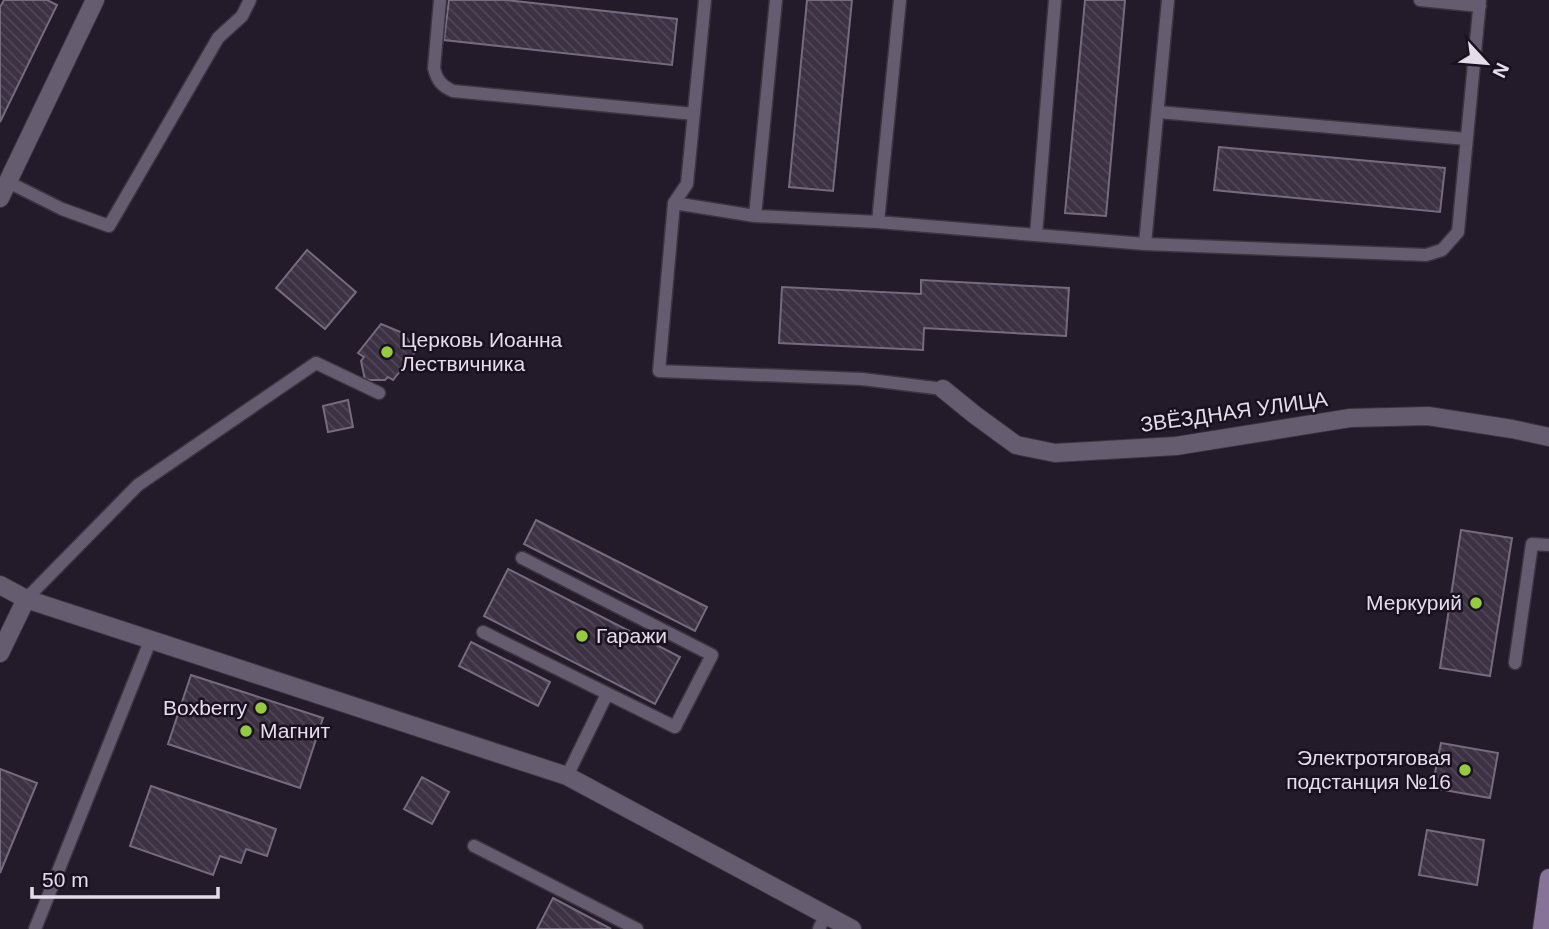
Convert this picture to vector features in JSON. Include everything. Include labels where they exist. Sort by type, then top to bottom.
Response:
[{"type":"main road","points":[[1542,929],[1549,878]]},
{"type":"street","points":[[4,190],[95,0]]},
{"type":"street","name":"ЗВЁЗДНАЯ УЛИЦА","points":[[943,389],[1016,445],[1055,453],[1176,446],[1350,418],[1428,416],[1549,437]]},
{"type":"street","points":[[0,584],[26,598],[566,776],[822,922],[852,929]]},
{"type":"street","points":[[0,653],[26,598]]},
{"type":"lane","points":[[4,190],[108,226],[218,38],[242,16],[250,0]]},
{"type":"lane","points":[[440,0],[433,68],[443,87],[453,91],[694,114]]},
{"type":"lane","points":[[705,0],[687,184],[674,203],[659,371],[862,379],[943,389]]},
{"type":"lane","points":[[755,216],[776,0]]},
{"type":"lane","points":[[878,222],[900,0]]},
{"type":"lane","points":[[1035,235],[1055,0]]},
{"type":"lane","points":[[1145,244],[1168,0]]},
{"type":"lane","points":[[674,203],[755,216],[878,222],[1145,244],[1426,255],[1442,250],[1458,232],[1480,3],[1420,0]]},
{"type":"lane","points":[[1158,111],[1467,139]]},
{"type":"lane","points":[[26,598],[138,485],[316,363],[379,393]]},
{"type":"lane","points":[[1515,663],[1532,544],[1549,545]]},
{"type":"lane","points":[[483,632],[675,727],[712,655],[522,558]]},
{"type":"lane","points":[[35,929],[151,639]]},
{"type":"lane","points":[[566,776],[607,694]]},
{"type":"lane","points":[[474,846],[637,929]]},
{"type":"building","points":[[4,0],[47,0],[57,5],[0,122],[0,7]]},
{"type":"building","points":[[449,0],[506,0],[677,19],[672,65],[444,40]]},
{"type":"building","points":[[807,0],[852,0],[833,191],[789,187]]},
{"type":"building","points":[[1085,0],[1125,0],[1106,216],[1065,213]]},
{"type":"building","points":[[1219,147],[1445,168],[1440,212],[1214,190]]},
{"type":"building","points":[[307,250],[356,292],[325,329],[276,288]]},
{"type":"building","points":[[921,280],[1069,288],[1066,336],[924,328],[923,350],[779,343],[782,287],[921,294]]},
{"type":"building","name":"Церковь Иоанна Лествичника","points":[[381,324],[403,333],[416,351],[393,380],[388,377],[385,380],[365,380],[361,361],[364,357],[358,353]]},
{"type":"building","points":[[348,400],[353,427],[328,432],[323,406]]},
{"type":"building","name":"Гаражи","points":[[536,520],[707,607],[695,631],[524,544]]},
{"type":"building","name":"Меркурий","points":[[1461,530],[1512,538],[1490,676],[1440,668]]},
{"type":"building","name":"Гаражи","points":[[508,569],[680,657],[655,704],[484,616]]},
{"type":"building","name":"Гаражи","points":[[471,642],[550,682],[538,706],[459,666]]},
{"type":"building","name":"Магнит","points":[[191,675],[323,718],[300,788],[168,744]]},
{"type":"building","name":"Электротяговая подстанция №16","points":[[1441,743],[1498,753],[1490,798],[1432,788]]},
{"type":"building","points":[[0,769],[37,783],[0,873]]},
{"type":"building","points":[[422,777],[449,792],[432,824],[404,809]]},
{"type":"building","points":[[151,786],[276,829],[267,856],[246,849],[241,863],[220,856],[213,875],[130,846]]},
{"type":"building","points":[[1427,830],[1484,840],[1477,885],[1419,875]]},
{"type":"building","points":[[553,898],[611,929],[537,929]]},
{"type":"place","name":"Церковь Иоанна Лествичника","points":[[387,352]]},
{"type":"place","name":"Меркурий","points":[[1476,603]]},
{"type":"place","name":"Гаражи","points":[[582,636]]},
{"type":"place","name":"Boxberry","points":[[261,708]]},
{"type":"place","name":"Магнит","points":[[246,731]]},
{"type":"place","name":"Электротяговая подстанция №16","points":[[1465,770]]}]
